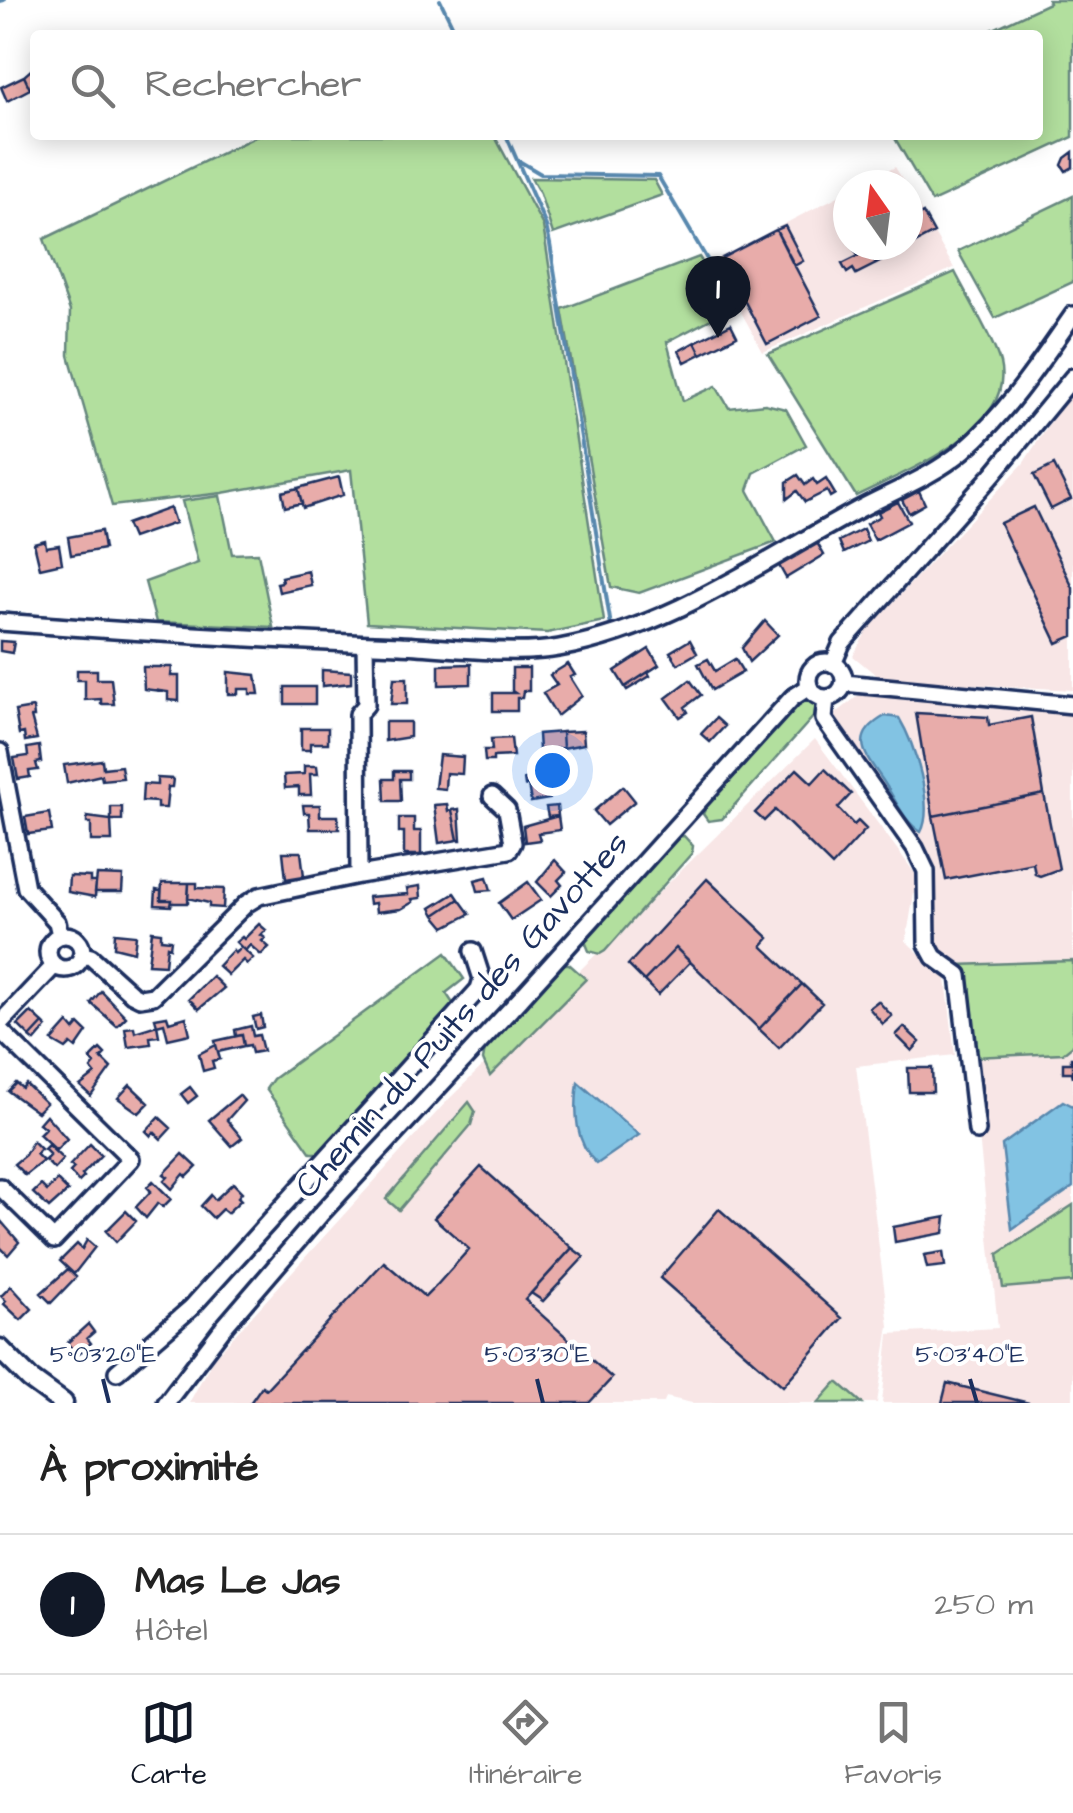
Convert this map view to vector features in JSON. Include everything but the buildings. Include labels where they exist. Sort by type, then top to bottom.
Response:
[{"type":"main road","points":[[0,1350],[63,1403]]},
{"type":"main road","points":[[0,1366],[42,1403]]},
{"type":"street","points":[[0,622],[364,644],[560,648],[707,597],[854,512],[942,468],[995,418],[1073,315]]},
{"type":"street","points":[[832,664],[842,643],[1066,400],[1073,377]]},
{"type":"street","points":[[359,875],[358,714],[366,705],[364,644]]},
{"type":"street","points":[[822,663],[832,664],[840,670],[844,684],[838,694],[826,698],[809,687],[808,676],[822,663]]},
{"type":"street","points":[[844,684],[1073,706]]},
{"type":"street","name":"Chemin du Puits des Gavottes","points":[[165,1400],[344,1189],[792,698],[809,687]]},
{"type":"street","points":[[826,698],[824,719],[915,848],[926,871],[927,944],[934,957],[959,975],[977,1131]]},
{"type":"street","points":[[0,752],[26,888],[58,922],[60,935],[48,949],[54,966]]},
{"type":"street","points":[[60,935],[76,938],[83,954],[132,994],[140,998],[153,996],[246,904],[259,896],[509,850],[514,843],[507,810],[492,796]]},
{"type":"street","points":[[117,1372],[191,1308],[479,989],[482,979],[473,950]]},
{"type":"street","points":[[54,966],[72,968],[83,954]]},
{"type":"street","points":[[0,1187],[54,1240],[131,1159],[0,1026],[54,966]]},
{"type":"street","points":[[318,1167],[344,1189]]},
{"type":"shaded area","points":[[833,199],[833,260],[923,260],[923,215],[954,268],[763,352],[713,261]]},
{"type":"shaded area","points":[[1073,387],[1073,690],[881,679],[853,656],[868,629],[1023,464]]},
{"type":"shaded area","points":[[865,690],[1073,712],[1073,1403],[882,1403],[889,1334],[998,1328],[963,972],[938,945],[933,867],[832,717]]},
{"type":"shaded area","points":[[815,739],[917,876],[906,941],[946,979],[955,1055],[856,1066],[889,1326],[877,1403],[692,1403],[666,1397],[664,1403],[189,1403],[213,1359],[447,1101]]},
{"type":"green space","points":[[1048,0],[1073,0],[1073,137],[932,202],[923,187],[923,170],[913,170],[896,140],[1043,140],[1043,30],[992,30],[1049,3]]},
{"type":"green space","points":[[249,140],[497,140],[543,226],[604,621],[547,633],[367,623],[351,470],[222,493],[112,506],[69,355],[70,311],[44,239]]},
{"type":"green space","points":[[531,178],[654,180],[662,195],[553,234]]},
{"type":"green space","points":[[1073,196],[1073,282],[995,318],[958,251]]},
{"type":"green space","points":[[699,257],[732,308],[667,342],[683,401],[716,386],[729,408],[765,404],[786,409],[806,445],[754,473],[748,490],[776,542],[639,593],[611,587],[562,309]]},
{"type":"green space","points":[[955,272],[1000,363],[1000,387],[991,409],[952,446],[856,496],[768,354]]},
{"type":"green space","points":[[220,496],[232,554],[258,553],[273,627],[156,622],[145,582],[198,563],[182,501]]},
{"type":"green space","points":[[808,700],[816,705],[814,716],[722,819],[708,821],[703,814],[711,796],[795,706]]},
{"type":"green space","points":[[684,836],[693,846],[692,853],[605,951],[589,951],[585,941],[588,933],[675,837]]},
{"type":"green space","points":[[446,953],[464,979],[446,993],[454,1005],[320,1153],[311,1153],[266,1089],[273,1079]]},
{"type":"green space","points":[[1073,961],[1073,1045],[1063,1053],[973,1057],[958,965]]},
{"type":"green space","points":[[561,964],[569,964],[586,979],[490,1076],[483,1060],[485,1049]]},
{"type":"green space","points":[[469,1102],[475,1111],[471,1125],[399,1210],[386,1199]]},
{"type":"green space","points":[[1073,1205],[1073,1282],[1003,1288],[998,1254]]},
{"type":"green space","points":[[839,1383],[862,1403],[818,1403]]},
{"type":"water","points":[[885,716],[899,718],[916,758],[926,807],[921,832],[902,812],[864,750],[866,733]]},
{"type":"water","points":[[578,1082],[639,1135],[597,1164],[580,1137]]},
{"type":"water","points":[[1063,1101],[1073,1106],[1073,1187],[1012,1229],[1002,1145]]},
{"type":"waterway","points":[[0,1],[4,0]]},
{"type":"waterway","points":[[440,0],[455,30]]},
{"type":"waterway","points":[[508,140],[546,226],[550,244],[611,626]]},
{"type":"waterway","points":[[519,161],[541,174],[658,176],[731,300]]},
{"type":"waterway","points":[[0,613],[140,624]]},
{"type":"waterway","points":[[587,634],[640,617]]},
{"type":"waterway","points":[[244,630],[280,632]]},
{"type":"waterway","points":[[349,636],[539,643]]},
{"type":"place","name":"Mas Le Jas","points":[[718,338]]}]
